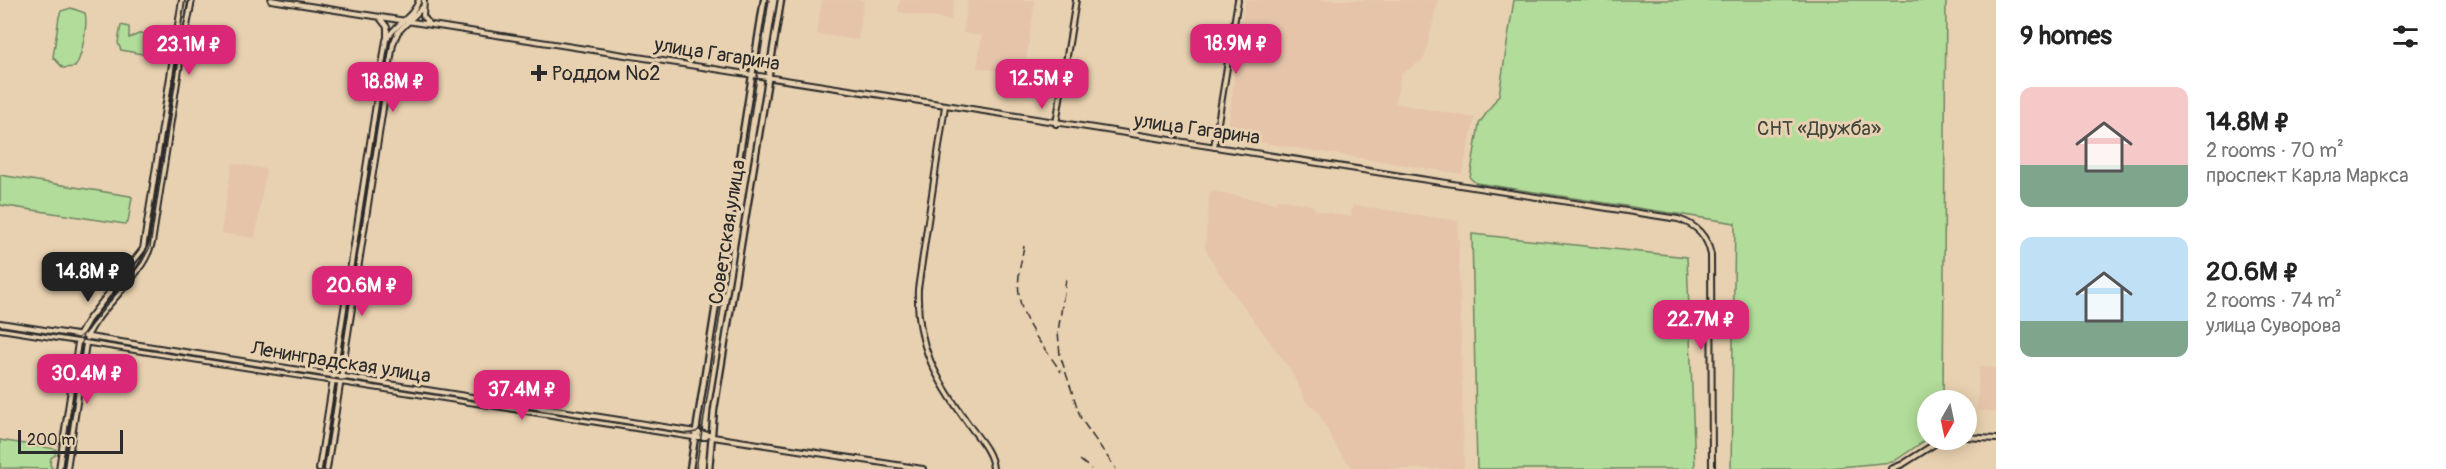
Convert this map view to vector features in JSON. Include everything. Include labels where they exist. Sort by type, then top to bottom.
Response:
[{"type":"main road","points":[[59,469],[79,338],[88,320],[143,249],[182,0]]},
{"type":"main road","points":[[67,469],[86,340],[90,330],[142,264],[150,248],[192,0]]},
{"type":"main road","name":"улица Гагарина","points":[[271,0],[752,74],[1056,124],[1656,214],[1692,224],[1706,239],[1712,264],[1712,469]]},
{"type":"main road","points":[[386,39],[392,29],[415,9],[419,0]]},
{"type":"main road","points":[[424,0],[423,16],[430,25]]},
{"type":"main road","name":"Советская улица","points":[[690,469],[764,0]]},
{"type":"main road","name":"Советская улица","points":[[709,469],[714,410],[781,0]]},
{"type":"main road","points":[[1056,124],[1076,0]]},
{"type":"main road","points":[[1214,147],[1238,0]]},
{"type":"main road","points":[[327,469],[394,39],[423,7]]},
{"type":"main road","points":[[319,469],[386,39],[387,27],[380,17]]},
{"type":"main road","points":[[945,106],[918,289],[918,319],[930,363],[949,396],[991,456],[993,469]]},
{"type":"main road","points":[[363,188],[371,189]]},
{"type":"main road","name":"Ленинградская улица","points":[[0,323],[86,340],[923,469]]},
{"type":"main road","name":"Ленинградская улица","points":[[0,328],[79,338]]},
{"type":"main road","points":[[1977,438],[1996,439]]},
{"type":"main road","points":[[1891,469],[1925,450]]},
{"type":"shaded area","points":[[822,0],[864,0],[858,40],[817,34]]},
{"type":"shaded area","points":[[900,0],[954,0],[951,20],[898,12]]},
{"type":"shaded area","points":[[968,0],[1035,0],[1024,75],[977,68],[982,36],[963,33]]},
{"type":"shaded area","points":[[1246,0],[1438,0],[1424,59],[1401,74],[1395,103],[1475,118],[1462,174],[1227,137],[1241,19]]},
{"type":"shaded area","points":[[232,163],[266,169],[255,238],[221,233]]},
{"type":"shaded area","points":[[1210,191],[1276,203],[1277,199],[1300,203],[1314,206],[1315,210],[1351,217],[1353,205],[1458,221],[1464,469],[1353,469],[1338,450],[1318,412],[1307,403],[1290,369],[1219,273],[1205,248]]},
{"type":"shaded area","points":[[1979,366],[1996,368],[1996,412],[1977,410]]},
{"type":"green space","name":"СНТ «Дружба»","points":[[1514,0],[1946,0],[1943,390],[1917,390],[1917,446],[1893,462],[1818,469],[1731,469],[1735,223],[1476,183],[1470,178],[1479,124],[1499,95]]},
{"type":"green space","points":[[71,8],[85,13],[85,32],[78,63],[75,67],[63,68],[53,57],[61,11]]},
{"type":"green space","points":[[121,25],[129,27],[129,38],[141,33],[149,35],[152,41],[147,55],[121,50],[118,43]]},
{"type":"green space","points":[[0,175],[130,196],[132,197],[128,222],[125,224],[0,205]]},
{"type":"green space","points":[[1472,234],[1687,257],[1695,469],[1477,469]]},
{"type":"green space","points":[[0,440],[56,449],[55,455],[51,458],[50,465],[53,469],[0,468]]},
{"type":"tram line","points":[[71,338],[78,338],[86,331],[142,262],[150,247],[188,0]]},
{"type":"tram line","points":[[696,469],[769,0]]},
{"type":"tram line","points":[[0,327],[686,434],[696,432],[703,426]]},
{"type":"tram line","points":[[62,469],[83,334]]},
{"type":"railway","points":[[1024,246],[1019,282],[1021,305],[1029,326],[1061,372]]},
{"type":"railway","points":[[1066,279],[1058,332],[1060,355],[1081,419],[1116,469]]},
{"type":"railway","points":[[1080,460],[1091,469]]},
{"type":"place","name":"Роддом №2","points":[[539,73]]}]
